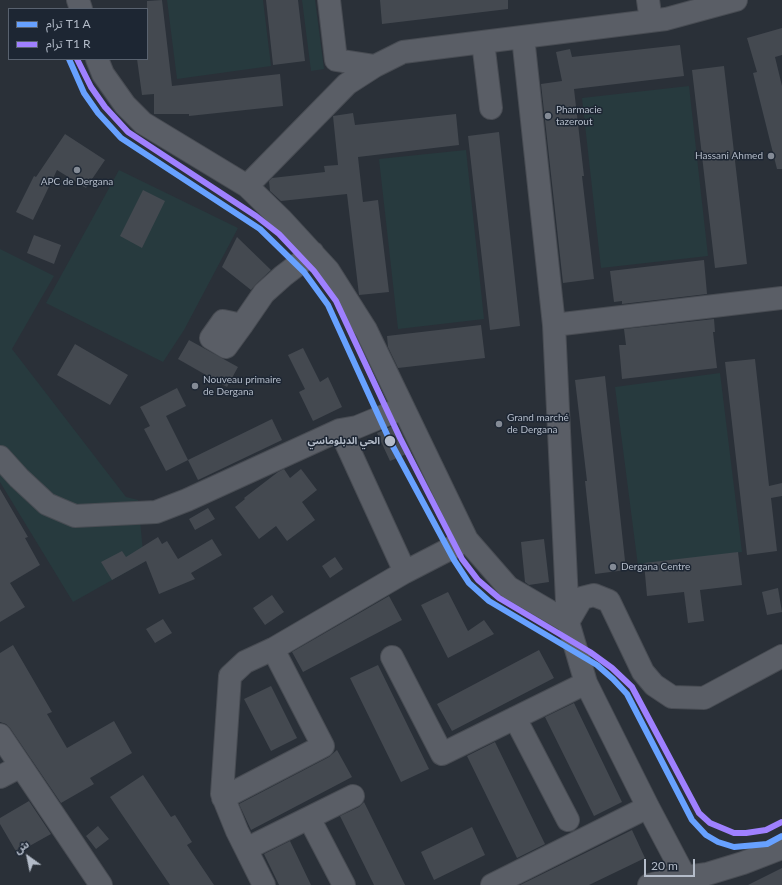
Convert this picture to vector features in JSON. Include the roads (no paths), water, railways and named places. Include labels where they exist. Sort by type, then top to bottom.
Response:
[{"type":"street","points":[[329,0],[336,60],[375,66]]},
{"type":"street","points":[[648,0],[651,21]]},
{"type":"street","points":[[247,186],[347,84],[375,66],[403,52],[666,19],[736,0]]},
{"type":"street","points":[[523,37],[554,325],[568,622],[586,683],[648,807],[681,881]]},
{"type":"street","points":[[484,42],[491,108]]},
{"type":"street","points":[[97,60],[103,74],[125,105],[143,124],[247,186],[282,220],[328,270],[366,330],[467,540],[508,587],[568,622]]},
{"type":"street","points":[[242,325],[264,293],[283,276],[313,254]]},
{"type":"street","points":[[554,325],[779,302]]},
{"type":"street","points":[[0,457],[19,478],[47,504],[75,516],[156,512],[188,500],[340,430],[357,427],[403,408]]},
{"type":"street","points":[[340,430],[405,572]]},
{"type":"street","points":[[264,885],[246,849],[222,794],[230,676],[245,662],[273,649],[405,572],[467,540]]},
{"type":"street","points":[[568,622],[582,598],[594,594],[609,601],[643,672],[654,685],[672,697],[704,698],[782,656]]},
{"type":"street","points":[[223,798],[323,746],[273,649]]},
{"type":"street","points":[[392,656],[442,754],[586,683]]},
{"type":"street","points":[[515,718],[568,820]]},
{"type":"street","points":[[0,735],[101,885]]},
{"type":"street","points":[[0,777],[21,766]]},
{"type":"street","points":[[246,849],[353,796]]},
{"type":"street","points":[[492,885],[648,807]]},
{"type":"street","points":[[309,818],[344,885]]},
{"type":"street","points":[[649,885],[672,879],[681,881],[725,869],[782,848]]},
{"type":"place","name":"Pharmacie tazerout","points":[[548,116]]},
{"type":"place","name":"Hassani Ahmed","points":[[771,156]]},
{"type":"place","name":"APC de Dergana","points":[[77,170]]},
{"type":"place","name":"Nouveau primaire de Dergana","points":[[195,386]]},
{"type":"place","name":"Grand marché de Dergana","points":[[499,424]]},
{"type":"place","name":"الحي الدبلوماسي","points":[[390,441]]},
{"type":"place","name":"Dergana Centre","points":[[613,567]]}]
